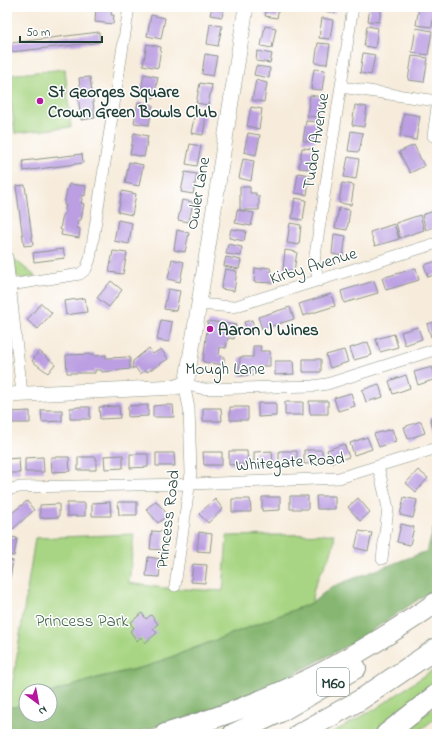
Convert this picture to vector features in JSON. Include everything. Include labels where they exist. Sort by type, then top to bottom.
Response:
[{"type":"highway","points":[[165,734],[245,707],[288,689],[346,660],[390,634],[437,602]]},
{"type":"highway","name":"M60","points":[[233,734],[278,713],[346,674],[437,614]]},
{"type":"highway","name":"M60","points":[[299,734],[360,700],[437,648]]},
{"type":"highway","points":[[386,734],[437,694]]},
{"type":"street","points":[[10,285],[80,274],[86,269],[90,259],[129,7]]},
{"type":"street","name":"Owler Lane","points":[[184,384],[187,379],[246,7]]},
{"type":"street","name":"Tudor Avenue","points":[[319,281],[314,262],[353,7]]},
{"type":"street","points":[[341,87],[437,101]]},
{"type":"street","points":[[433,136],[437,107]]},
{"type":"street","name":"Kirby Avenue","points":[[198,304],[233,307],[437,244]]},
{"type":"street","points":[[7,257],[22,394]]},
{"type":"street","name":"Mough Lane","points":[[7,395],[176,387],[184,384],[204,389],[312,386],[327,384],[437,349]]},
{"type":"street","name":"Princess Road","points":[[175,586],[191,484],[189,408],[184,384]]},
{"type":"street","name":"Whitegate Road","points":[[7,490],[20,487],[191,484],[339,478],[437,448]]},
{"type":"street","points":[[378,466],[388,508],[382,558]]},
{"type":"green space","name":"St Georges Square Crown Green Bowls Club","points":[[65,69],[71,127],[15,133],[8,75]]},
{"type":"green space","points":[[14,259],[35,276],[23,279],[16,276]]},
{"type":"green space","points":[[437,517],[437,587],[356,641],[281,681],[206,712],[131,734],[7,734],[7,714],[9,707],[18,706],[18,723],[58,723],[58,690],[97,678],[148,666],[312,603],[331,587],[427,551]]},
{"type":"green space","name":"Princess Park","points":[[134,534],[129,583],[164,588],[223,591],[227,536],[334,534],[334,542],[332,551],[316,584],[312,603],[148,666],[97,678],[58,690],[58,683],[18,683],[18,706],[14,708],[9,707],[35,538]]},
{"type":"green space","points":[[437,667],[437,684],[376,734],[330,734],[377,708]]},
{"type":"green space","points":[[437,705],[437,717],[415,734],[399,734]]},
{"type":"building","points":[[96,7],[112,7],[111,15],[114,15],[113,24],[95,22]]},
{"type":"building","points":[[212,7],[224,7],[222,17],[210,15]]},
{"type":"building","points":[[267,7],[279,7],[277,18],[265,16]]},
{"type":"building","points":[[323,7],[335,7],[335,13],[323,11]]},
{"type":"building","points":[[370,7],[382,7],[379,22],[368,21]]},
{"type":"building","points":[[419,7],[435,7],[432,27],[416,25]]},
{"type":"building","points":[[151,15],[165,18],[161,39],[147,36]]},
{"type":"building","points":[[322,18],[333,20],[330,39],[319,38]]},
{"type":"building","points":[[210,24],[222,26],[218,46],[207,44]]},
{"type":"building","points":[[265,26],[276,28],[272,48],[261,46]]},
{"type":"building","points":[[367,26],[378,28],[375,48],[364,46]]},
{"type":"building","points":[[416,28],[432,31],[428,55],[412,52]]},
{"type":"building","points":[[99,32],[100,42],[11,52],[10,43]]},
{"type":"building","points":[[318,43],[330,44],[327,64],[315,63]]},
{"type":"building","points":[[147,44],[161,47],[158,68],[143,65]]},
{"type":"building","points":[[257,51],[272,54],[270,63],[256,61]]},
{"type":"building","points":[[363,53],[375,55],[371,75],[360,73]]},
{"type":"building","points":[[205,54],[217,56],[213,76],[202,74]]},
{"type":"building","points":[[412,56],[428,58],[424,82],[408,80]]},
{"type":"building","points":[[256,66],[270,68],[269,78],[254,75]]},
{"type":"building","points":[[314,69],[325,70],[322,90],[311,89]]},
{"type":"building","points":[[144,74],[158,77],[154,98],[140,95]]},
{"type":"building","points":[[90,77],[95,118],[81,120],[78,96],[81,96],[79,78]]},
{"type":"building","points":[[256,80],[267,83],[264,102],[252,100]]},
{"type":"building","points":[[200,83],[212,85],[208,105],[196,103]]},
{"type":"building","points":[[310,95],[321,97],[318,117],[307,116]]},
{"type":"building","points":[[138,102],[153,105],[149,125],[134,123]]},
{"type":"building","points":[[355,105],[367,107],[364,127],[352,125]]},
{"type":"building","points":[[251,107],[262,109],[259,129],[247,126]]},
{"type":"building","points":[[195,113],[206,115],[203,135],[191,133]]},
{"type":"building","points":[[404,113],[420,116],[416,140],[400,137]]},
{"type":"building","points":[[306,121],[318,122],[315,142],[303,141]]},
{"type":"building","points":[[351,131],[363,133],[359,152],[348,151]]},
{"type":"building","points":[[134,133],[148,136],[144,157],[130,154]]},
{"type":"building","points":[[248,133],[260,135],[256,155],[244,152]]},
{"type":"building","points":[[190,144],[201,146],[197,166],[186,164]]},
{"type":"building","points":[[414,145],[424,166],[410,173],[399,152]]},
{"type":"building","points":[[302,148],[314,149],[311,169],[299,168]]},
{"type":"building","points":[[82,154],[83,163],[24,171],[23,161]]},
{"type":"building","points":[[348,157],[359,159],[356,179],[344,177]]},
{"type":"building","points":[[243,159],[254,161],[251,181],[239,178]]},
{"type":"building","points":[[129,162],[143,165],[139,186],[125,183]]},
{"type":"building","points":[[185,172],[197,174],[193,194],[181,192]]},
{"type":"building","points":[[298,173],[310,175],[307,195],[295,193]]},
{"type":"building","points":[[342,183],[354,185],[351,205],[339,203]]},
{"type":"building","points":[[69,184],[86,186],[85,196],[82,195],[81,203],[84,204],[81,220],[78,220],[77,228],[80,229],[79,238],[61,235],[62,230],[60,229],[63,214],[65,214],[66,205],[64,205]]},
{"type":"building","points":[[25,185],[33,245],[24,246],[16,186]]},
{"type":"building","points":[[240,187],[250,187],[250,193],[256,193],[256,196],[259,196],[259,210],[240,210]]},
{"type":"building","points":[[122,191],[136,194],[132,215],[118,212]]},
{"type":"building","points":[[295,198],[306,200],[303,220],[292,218]]},
{"type":"building","points":[[182,200],[193,202],[189,222],[178,220]]},
{"type":"building","points":[[339,208],[350,210],[347,230],[335,228]]},
{"type":"building","points":[[237,210],[254,213],[251,226],[235,223]]},
{"type":"building","points":[[437,210],[437,226],[426,230],[422,215]]},
{"type":"building","points":[[420,215],[424,230],[400,238],[396,223]]},
{"type":"building","points":[[118,220],[132,223],[129,244],[114,241]]},
{"type":"building","points":[[290,223],[301,225],[299,245],[287,243]]},
{"type":"building","points":[[394,224],[399,239],[375,246],[370,232]]},
{"type":"building","points":[[231,229],[246,231],[244,241],[229,238]]},
{"type":"building","points":[[177,230],[189,233],[185,252],[174,250]]},
{"type":"building","points":[[334,234],[346,236],[343,256],[332,254]]},
{"type":"building","points":[[228,244],[242,247],[241,256],[226,254]]},
{"type":"building","points":[[63,249],[65,258],[34,262],[33,253]]},
{"type":"building","points":[[285,250],[297,252],[294,271],[283,270]]},
{"type":"building","points":[[113,251],[127,253],[123,274],[109,272]]},
{"type":"building","points":[[226,257],[241,260],[239,269],[224,266]]},
{"type":"building","points":[[172,259],[184,262],[180,282],[168,279]]},
{"type":"building","points":[[437,261],[437,274],[428,277],[424,265]]},
{"type":"building","points":[[263,267],[270,268],[274,283],[254,282],[255,268],[262,269]]},
{"type":"building","points":[[416,268],[419,280],[386,290],[382,278]]},
{"type":"building","points":[[225,269],[237,271],[234,291],[221,289]]},
{"type":"building","points":[[111,281],[122,290],[109,307],[97,298]]},
{"type":"building","points":[[374,281],[378,293],[344,303],[341,291]]},
{"type":"building","points":[[168,289],[180,291],[176,311],[164,309]]},
{"type":"building","points":[[331,294],[335,306],[303,316],[299,304]]},
{"type":"building","points":[[85,298],[87,312],[66,315],[64,301]]},
{"type":"building","points":[[41,303],[52,313],[38,329],[27,320]]},
{"type":"building","points":[[290,307],[294,319],[262,329],[258,317]]},
{"type":"building","points":[[161,320],[172,322],[169,342],[157,340]]},
{"type":"building","points":[[252,320],[255,331],[248,333],[244,322]]},
{"type":"building","points":[[208,321],[236,325],[234,339],[228,338],[226,348],[220,347],[219,356],[224,357],[224,365],[203,362]]},
{"type":"building","points":[[437,321],[437,335],[431,337],[427,324]]},
{"type":"building","points":[[418,327],[422,339],[405,345],[401,332]]},
{"type":"building","points":[[394,334],[398,347],[380,352],[376,339]]},
{"type":"building","points":[[368,342],[372,355],[354,360],[350,348]]},
{"type":"building","points":[[253,346],[261,346],[260,351],[270,351],[270,366],[258,366],[258,371],[255,371],[255,375],[239,376],[240,357],[253,357]]},
{"type":"building","points":[[149,348],[153,354],[161,349],[168,359],[147,372],[146,370],[140,374],[135,367],[132,369],[133,361]]},
{"type":"building","points":[[344,350],[348,362],[330,368],[326,355]]},
{"type":"building","points":[[39,351],[55,364],[48,373],[32,361]]},
{"type":"building","points":[[94,354],[95,356],[106,355],[106,358],[130,357],[130,369],[102,372],[101,370],[95,370],[95,373],[67,373],[66,355]]},
{"type":"building","points":[[303,359],[321,359],[321,372],[303,372]]},
{"type":"building","points":[[275,361],[293,361],[294,374],[275,375]]},
{"type":"building","points":[[432,367],[436,379],[418,385],[414,372]]},
{"type":"building","points":[[406,375],[410,388],[393,394],[389,381]]},
{"type":"building","points":[[379,384],[383,397],[366,402],[362,390]]},
{"type":"building","points":[[351,393],[355,406],[338,411],[334,398]]},
{"type":"building","points":[[309,401],[328,401],[328,414],[310,414]]},
{"type":"building","points":[[285,402],[303,402],[303,415],[285,415]]},
{"type":"building","points":[[258,403],[276,403],[276,416],[258,417]]},
{"type":"building","points":[[148,405],[148,416],[128,417],[128,406]]},
{"type":"building","points":[[173,405],[174,417],[153,417],[153,406]]},
{"type":"building","points":[[119,406],[120,418],[100,419],[99,407]]},
{"type":"building","points":[[90,407],[90,419],[70,419],[70,408]]},
{"type":"building","points":[[230,407],[248,407],[248,420],[230,420]]},
{"type":"building","points":[[203,408],[221,408],[222,421],[203,421]]},
{"type":"building","points":[[41,410],[62,410],[62,421],[42,422]]},
{"type":"building","points":[[30,411],[30,423],[10,423],[10,412]]},
{"type":"building","points":[[437,416],[437,430],[434,431],[430,418]]},
{"type":"building","points":[[421,421],[425,433],[408,439],[404,427]]},
{"type":"building","points":[[392,429],[396,441],[379,447],[374,434]]},
{"type":"building","points":[[367,437],[372,449],[354,455],[350,443]]},
{"type":"building","points":[[344,444],[349,457],[331,463],[327,450]]},
{"type":"building","points":[[304,450],[322,450],[323,463],[304,464]]},
{"type":"building","points":[[229,451],[247,451],[248,464],[229,465]]},
{"type":"building","points":[[272,451],[273,464],[254,465],[254,452]]},
{"type":"building","points":[[279,451],[297,451],[297,464],[279,464]]},
{"type":"building","points":[[203,452],[222,452],[222,465],[204,465]]},
{"type":"building","points":[[156,453],[174,453],[175,466],[156,466]]},
{"type":"building","points":[[130,454],[148,454],[148,467],[130,468]]},
{"type":"building","points":[[123,455],[123,468],[105,469],[104,456]]},
{"type":"building","points":[[43,457],[44,472],[25,472],[25,458]]},
{"type":"building","points":[[51,457],[69,457],[70,471],[52,472]]},
{"type":"building","points":[[78,457],[96,457],[96,470],[78,470]]},
{"type":"building","points":[[19,458],[20,473],[7,473],[7,459]]},
{"type":"building","points":[[418,470],[428,478],[416,492],[406,483]]},
{"type":"building","points":[[290,496],[308,496],[308,509],[290,509]]},
{"type":"building","points":[[316,496],[335,496],[335,509],[317,509]]},
{"type":"building","points":[[262,497],[280,497],[280,510],[262,511]]},
{"type":"building","points":[[404,497],[417,500],[413,518],[400,515]]},
{"type":"building","points":[[358,498],[370,512],[360,521],[348,507]]},
{"type":"building","points":[[215,499],[223,509],[208,523],[199,514]]},
{"type":"building","points":[[232,499],[250,499],[251,512],[232,512]]},
{"type":"building","points":[[27,501],[34,510],[13,529],[7,523],[7,517]]},
{"type":"building","points":[[156,501],[168,515],[158,523],[146,509]]},
{"type":"building","points":[[110,502],[111,516],[92,516],[92,503]]},
{"type":"building","points":[[118,502],[137,502],[137,515],[119,515]]},
{"type":"building","points":[[67,503],[85,503],[85,516],[67,516]]},
{"type":"building","points":[[59,504],[59,517],[40,518],[40,505]]},
{"type":"building","points":[[401,524],[414,527],[410,545],[397,542]]},
{"type":"building","points":[[152,531],[165,532],[163,550],[150,549]]},
{"type":"building","points":[[359,531],[372,533],[368,551],[355,548]]},
{"type":"building","points":[[199,532],[212,534],[210,552],[197,551]]},
{"type":"building","points":[[7,536],[17,538],[14,556],[7,555]]},
{"type":"building","points":[[148,557],[161,559],[159,577],[146,576]]},
{"type":"building","points":[[7,559],[13,561],[10,578],[7,578]]},
{"type":"building","points":[[193,564],[207,565],[205,583],[191,582]]},
{"type":"building","points":[[142,613],[146,619],[151,615],[158,624],[153,628],[157,633],[145,643],[141,637],[137,641],[130,631],[134,628],[130,623]]},
{"type":"place","name":"St Georges Square Crown Green Bowls Club","points":[[40,101]]},
{"type":"place","name":"Aaron J Wines","points":[[210,329]]}]
